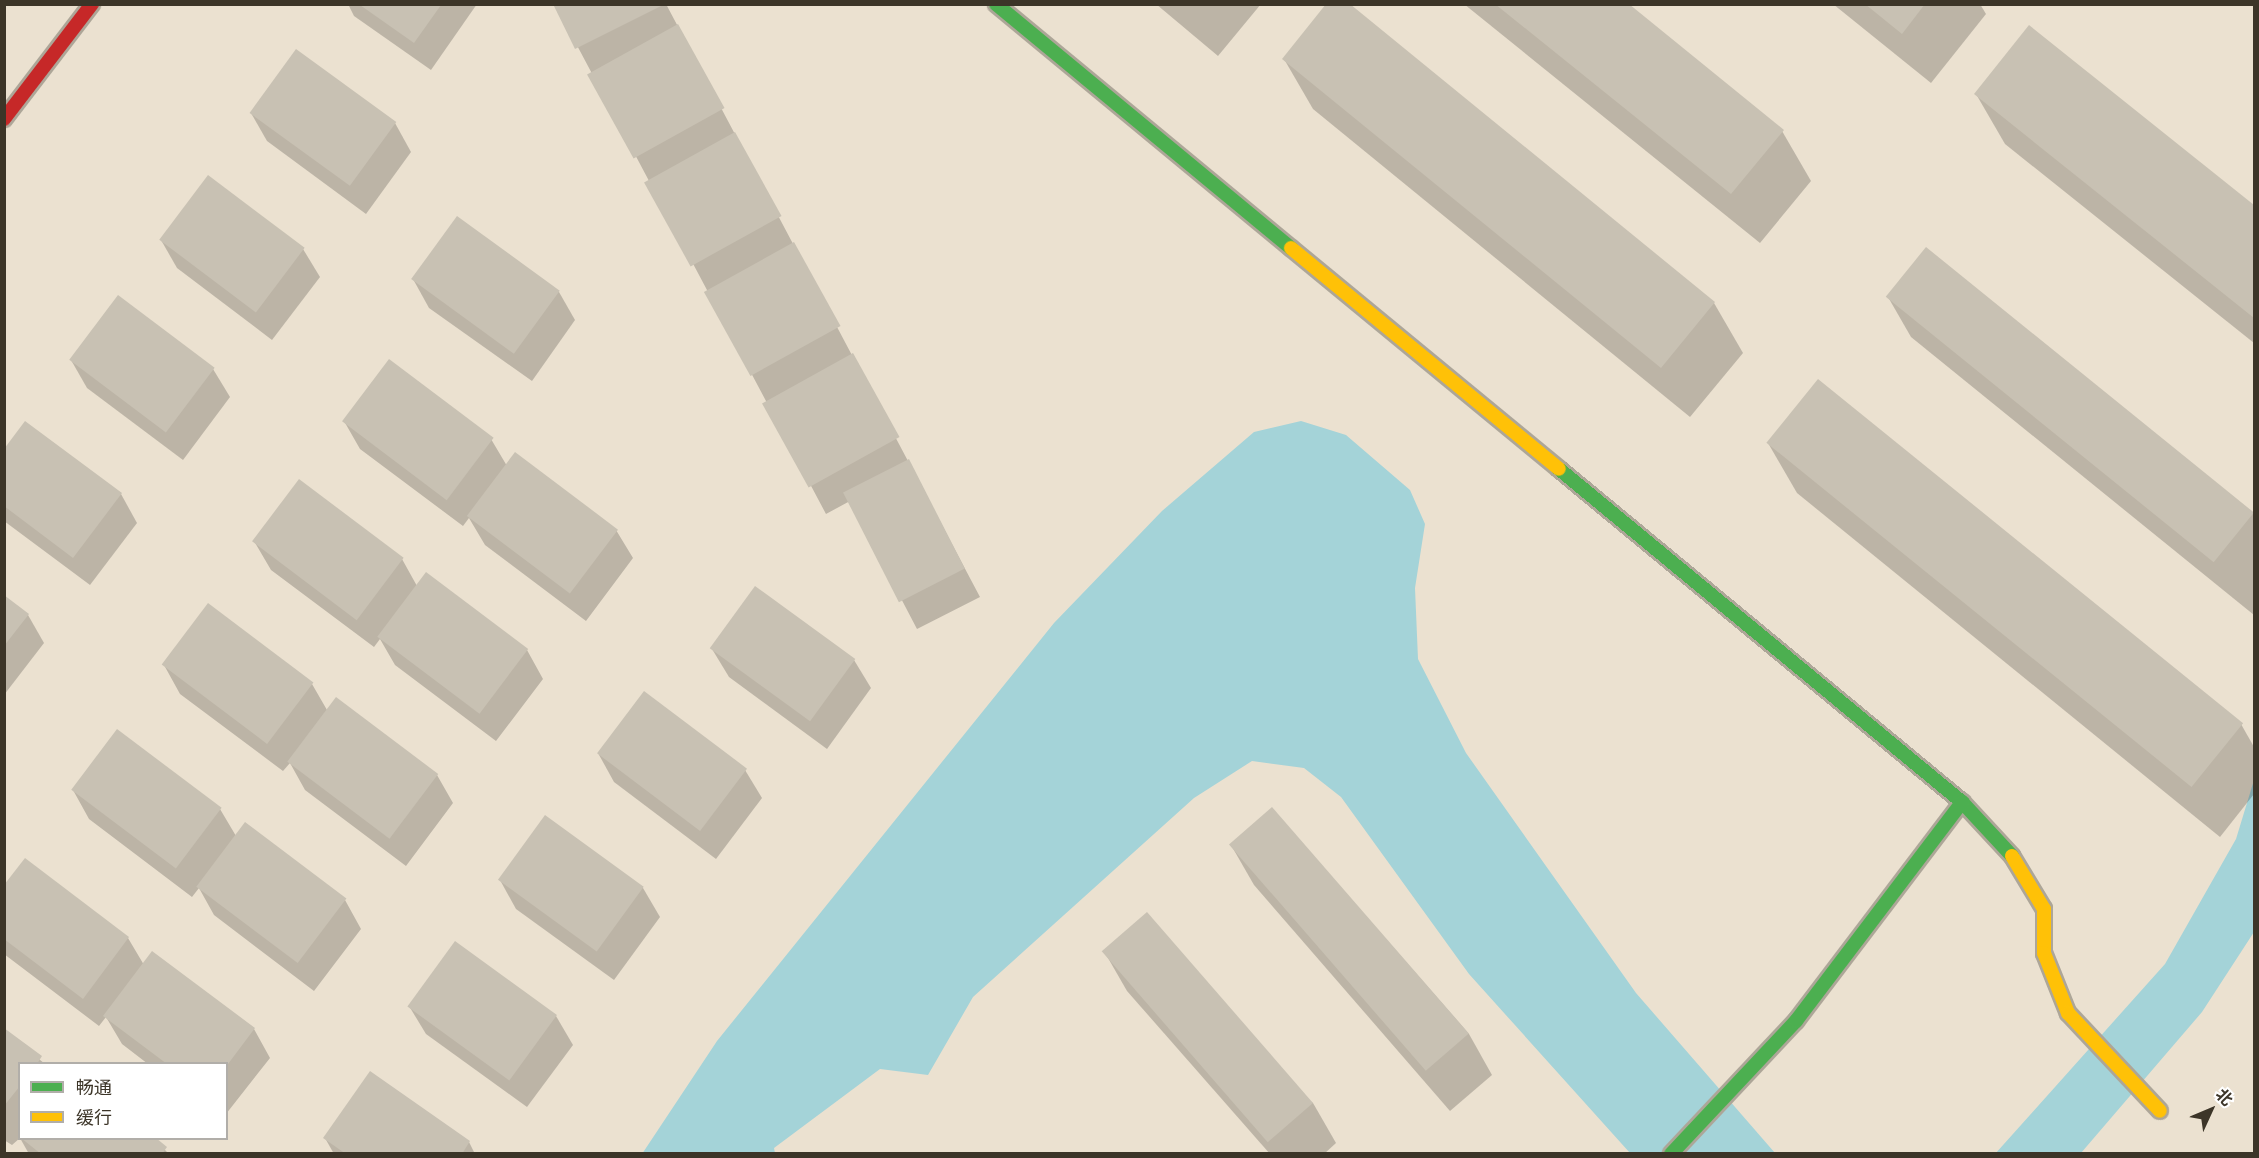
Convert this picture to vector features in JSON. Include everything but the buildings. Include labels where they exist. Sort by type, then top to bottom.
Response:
[{"type":"street","points":[[4,119],[92,4]]},
{"type":"street","points":[[996,4],[1962,802],[2022,866],[2044,909],[2044,953],[2068,1014],[2147,1092],[2160,1111]]},
{"type":"street","points":[[1671,1154],[1796,1021],[1962,802]]},
{"type":"water","points":[[1301,421],[1346,435],[1410,490],[1425,524],[1415,588],[1418,659],[1466,753],[1636,993],[1775,1153],[1630,1153],[1469,974],[1341,797],[1304,768],[1252,761],[1194,798],[973,997],[928,1075],[880,1069],[774,1148],[775,1153],[642,1154],[717,1041],[1054,623],[1162,511],[1254,432]]},
{"type":"water","points":[[2254,780],[2254,932],[2202,1012],[2081,1153],[1995,1154],[2165,964],[2236,839]]},
{"type":"traffic: fast","points":[[996,4],[1291,248]]},
{"type":"traffic: fast","points":[[1559,469],[1962,802],[2012,856]]},
{"type":"traffic: fast","points":[[1671,1154],[1796,1021],[1962,802]]},
{"type":"traffic: slow","points":[[1291,248],[1559,469]]},
{"type":"traffic: slow","points":[[2012,856],[2044,909],[2044,953],[2068,1013],[2160,1111]]},
{"type":"traffic: jam","points":[[4,119],[92,4]]}]
